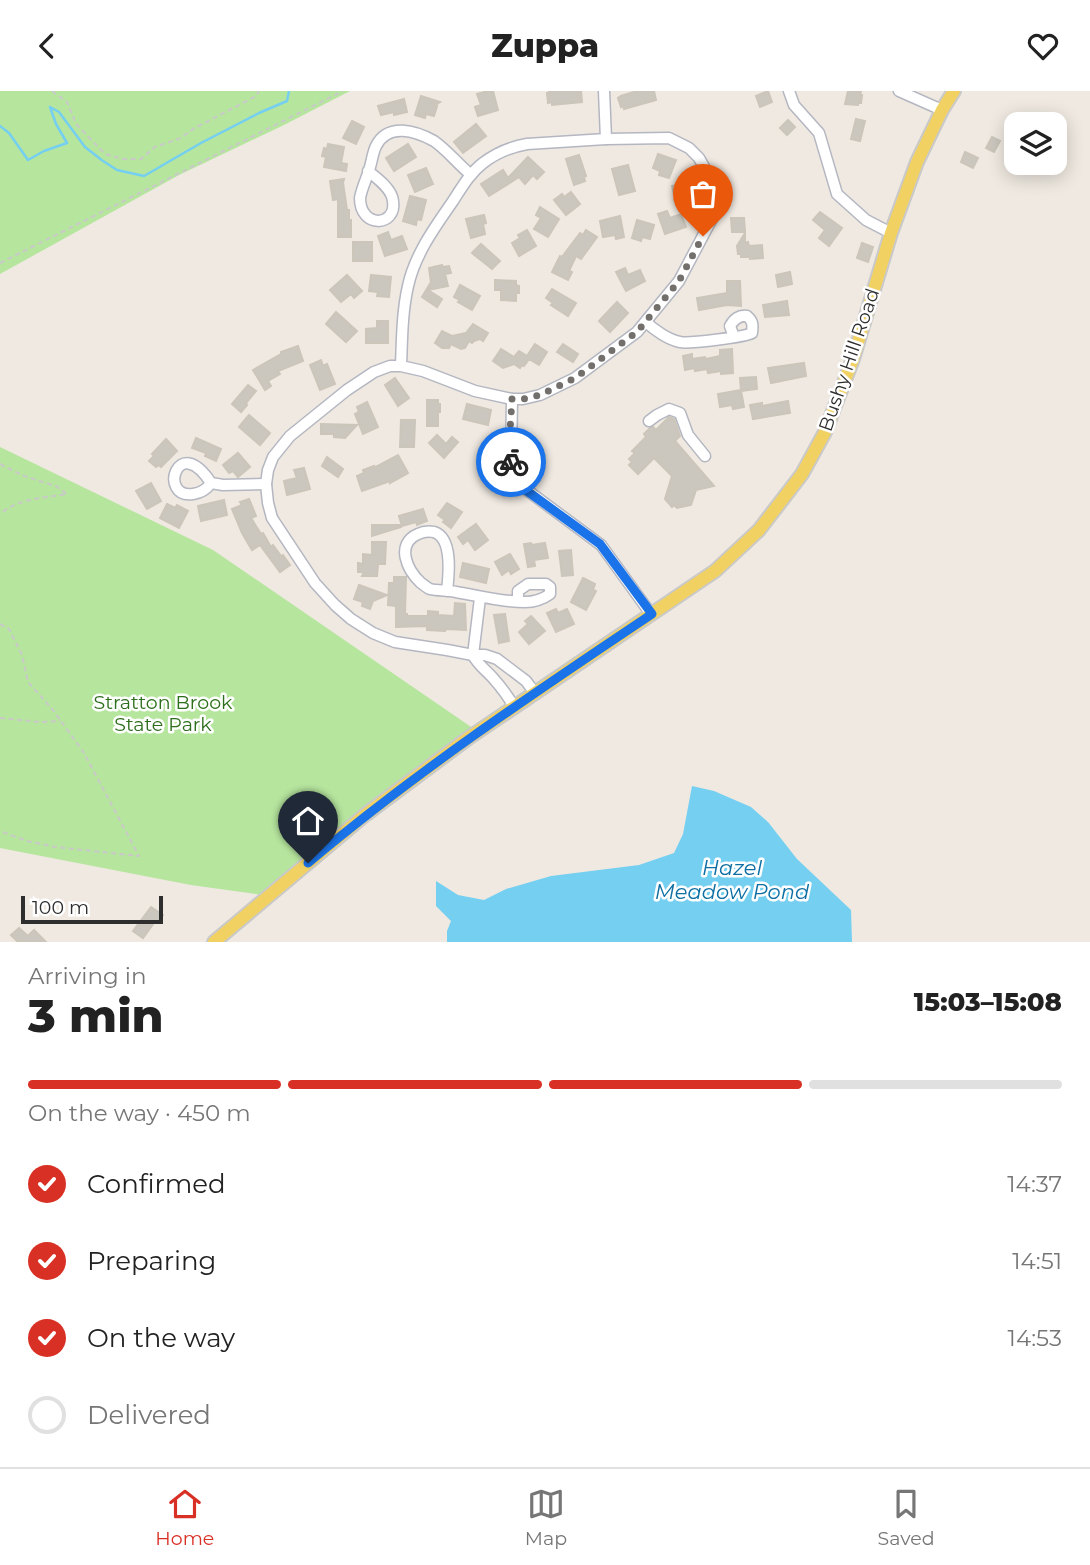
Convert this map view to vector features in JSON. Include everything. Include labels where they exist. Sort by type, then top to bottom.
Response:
[{"type":"main road","name":"Bushy Hill Road","points":[[214,942],[365,815],[467,739],[715,571],[759,530],[802,474],[825,432],[853,359],[891,233],[917,163],[954,91]]},
{"type":"street","points":[[604,91],[606,139]]},
{"type":"street","points":[[789,91],[794,104],[819,133],[837,194],[866,220],[891,233]]},
{"type":"street","points":[[899,91],[942,110]]},
{"type":"street","points":[[368,171],[379,180],[394,201],[390,215],[385,219],[371,220],[360,206],[363,186],[376,146],[387,134],[401,130],[410,131],[434,142],[470,174]]},
{"type":"street","points":[[401,366],[404,311],[413,269],[432,232],[470,174],[482,164],[510,148],[527,144],[606,139],[669,138],[689,148],[699,158],[709,176],[715,197],[715,213],[679,281],[637,332],[575,378],[540,395],[512,399],[475,391],[423,371],[390,366],[374,372],[347,390],[305,423],[273,457],[268,470],[266,484],[272,518],[314,583],[351,619],[373,633],[395,642],[497,659],[526,681],[535,693]]},
{"type":"street","points":[[646,322],[654,330],[680,343],[734,337]]},
{"type":"street","points":[[512,399],[511,459],[520,482],[536,498],[600,544],[652,614]]},
{"type":"street","points":[[649,421],[669,409],[680,413],[688,435],[705,456]]},
{"type":"street","points":[[211,483],[266,484]]},
{"type":"street","points":[[447,590],[448,552],[445,541],[434,532],[411,538],[405,551],[406,560],[423,585],[430,589],[480,598],[518,601]]},
{"type":"street","points":[[480,598],[473,655],[477,663],[504,690],[514,707]]},
{"type":"path","points":[[52,91],[67,102],[76,124],[105,154],[124,159],[141,159],[155,147],[181,138],[256,96],[259,91]]},
{"type":"path","points":[[0,263],[343,91]]},
{"type":"path","points":[[0,464],[68,494],[10,505],[0,514]]},
{"type":"path","points":[[0,624],[9,629],[22,655],[28,682],[61,720],[84,753],[139,856],[55,847],[0,831]]},
{"type":"path","points":[[0,718],[40,722],[61,720]]},
{"type":"green space","points":[[0,91],[350,91],[179,175],[0,274]]},
{"type":"green space","name":"Stratton Brook State Park","points":[[0,447],[213,550],[477,731],[363,807],[305,862],[263,895],[191,885],[0,848]]},
{"type":"water","name":"Hazel Meadow Pond","points":[[692,786],[714,791],[751,807],[768,822],[797,859],[851,910],[852,942],[447,942],[451,921],[436,906],[436,881],[458,895],[484,900],[506,889],[551,876],[639,865],[674,853],[683,834]]},
{"type":"building","points":[[493,91],[498,110],[478,116],[475,107],[481,105],[477,94]]},
{"type":"building","points":[[549,91],[581,91],[582,102],[552,105],[552,102],[548,103]]},
{"type":"building","points":[[637,91],[654,91],[656,100],[624,109],[621,107],[618,98]]},
{"type":"building","points":[[768,91],[772,102],[760,107],[756,96]]},
{"type":"building","points":[[848,91],[861,91],[861,103],[845,104]]},
{"type":"building","points":[[421,96],[440,102],[432,107],[437,106],[434,116],[426,114],[425,118],[415,115]]},
{"type":"building","points":[[404,99],[407,112],[381,115],[378,106]]},
{"type":"building","points":[[856,119],[865,121],[860,141],[851,139]]},
{"type":"building","points":[[788,120],[795,127],[787,135],[780,128]]},
{"type":"building","points":[[352,121],[364,127],[356,144],[343,138]]},
{"type":"building","points":[[476,124],[486,136],[463,153],[454,142]]},
{"type":"building","points":[[992,137],[1000,141],[994,152],[986,148]]},
{"type":"building","points":[[328,144],[344,147],[341,163],[347,164],[346,171],[324,167],[326,157],[322,156]]},
{"type":"building","points":[[408,144],[416,157],[394,171],[386,158]]},
{"type":"building","points":[[965,152],[978,158],[973,168],[961,162]]},
{"type":"building","points":[[658,154],[676,160],[669,178],[659,175],[660,171],[653,168]]},
{"type":"building","points":[[579,155],[586,176],[585,181],[574,185],[566,159]]},
{"type":"building","points":[[528,157],[544,172],[537,179],[533,175],[525,184],[519,177],[489,196],[481,184],[503,170],[508,178]]},
{"type":"building","points":[[628,165],[635,191],[619,195],[612,169]]},
{"type":"building","points":[[426,168],[433,184],[415,192],[408,175]]},
{"type":"building","points":[[344,179],[351,237],[338,237],[338,199],[333,200],[330,181]]},
{"type":"building","points":[[693,181],[697,202],[682,205],[680,193],[674,194],[672,186]]},
{"type":"building","points":[[571,192],[580,204],[566,215],[554,200]]},
{"type":"building","points":[[410,196],[426,200],[421,220],[417,219],[416,225],[403,221]]},
{"type":"building","points":[[540,207],[559,219],[548,237],[534,229],[541,218],[536,215]]},
{"type":"building","points":[[667,211],[670,218],[681,214],[686,227],[665,234],[658,214]]},
{"type":"building","points":[[820,212],[842,228],[829,246],[819,238],[825,230],[813,220]]},
{"type":"building","points":[[484,215],[485,234],[471,238],[466,219]]},
{"type":"building","points":[[620,216],[624,237],[603,237],[600,221]]},
{"type":"building","points":[[731,218],[744,218],[745,232],[732,232]]},
{"type":"building","points":[[637,220],[654,225],[650,239],[642,237],[641,241],[632,238]]},
{"type":"building","points":[[527,230],[536,246],[519,256],[512,243],[520,238],[518,235]]},
{"type":"building","points":[[586,230],[597,237],[581,259],[576,256],[568,280],[552,272],[560,256],[562,257],[580,233],[583,235]]},
{"type":"building","points":[[388,232],[391,240],[402,236],[407,249],[385,256],[378,236]]},
{"type":"building","points":[[745,233],[745,243],[748,242],[749,246],[762,245],[763,258],[750,259],[738,254],[737,246]]},
{"type":"building","points":[[353,242],[372,242],[372,261],[353,261]]},
{"type":"building","points":[[862,243],[873,247],[868,262],[857,258]]},
{"type":"building","points":[[481,244],[500,261],[492,269],[472,253]]},
{"type":"building","points":[[449,266],[451,273],[445,274],[448,286],[428,290],[442,299],[437,307],[422,297],[431,282],[429,268]]},
{"type":"building","points":[[625,268],[628,275],[640,270],[645,281],[626,291],[616,272]]},
{"type":"building","points":[[790,272],[792,284],[778,287],[776,275]]},
{"type":"building","points":[[347,275],[362,291],[354,298],[351,294],[341,302],[330,290]]},
{"type":"building","points":[[371,275],[391,277],[389,297],[377,296],[378,292],[369,291]]},
{"type":"building","points":[[495,280],[516,281],[519,293],[516,293],[516,301],[501,300],[501,290],[495,290]]},
{"type":"building","points":[[727,281],[740,281],[741,306],[727,305],[699,310],[697,298],[727,293]]},
{"type":"building","points":[[460,285],[480,296],[472,310],[454,297]]},
{"type":"building","points":[[552,289],[576,303],[568,316],[551,305],[553,303],[546,298]]},
{"type":"building","points":[[787,301],[789,315],[765,317],[763,305]]},
{"type":"building","points":[[617,302],[628,313],[610,332],[599,321]]},
{"type":"building","points":[[336,312],[357,331],[346,342],[326,324]]},
{"type":"building","points":[[377,321],[388,321],[388,343],[366,343],[366,329],[377,328]]},
{"type":"building","points":[[473,324],[488,333],[483,341],[469,341],[465,348],[461,349],[451,344],[449,348],[442,348],[435,343],[442,331],[452,336],[466,333]]},
{"type":"building","points":[[535,344],[547,352],[539,365],[529,359],[520,368],[514,364],[503,368],[493,361],[501,349],[514,357],[519,351],[527,356]]},
{"type":"building","points":[[563,344],[578,354],[573,362],[557,352]]},
{"type":"building","points":[[298,346],[303,361],[278,371],[280,374],[268,381],[271,386],[265,390],[253,370],[281,352]]},
{"type":"building","points":[[732,349],[733,373],[708,373],[707,369],[695,371],[694,368],[685,370],[683,356],[692,354],[692,359],[706,359],[720,356],[720,350]]},
{"type":"building","points":[[321,360],[323,366],[327,364],[335,384],[320,390],[310,365]]},
{"type":"building","points":[[804,363],[806,376],[771,383],[768,368]]},
{"type":"building","points":[[756,377],[757,389],[741,391],[744,407],[720,407],[718,394],[741,390],[740,378]]},
{"type":"building","points":[[395,378],[409,398],[398,406],[385,385]]},
{"type":"building","points":[[248,385],[256,391],[241,412],[232,404]]},
{"type":"building","points":[[427,400],[438,400],[440,404],[438,426],[427,426]]},
{"type":"building","points":[[788,401],[790,413],[753,419],[750,405],[762,403],[762,406]]},
{"type":"building","points":[[367,402],[378,427],[363,434],[355,414],[359,412],[357,407]]},
{"type":"building","points":[[467,404],[491,410],[488,425],[463,419]]},
{"type":"building","points":[[249,415],[270,433],[260,445],[239,427]]},
{"type":"building","points":[[669,417],[674,419],[680,436],[675,441],[714,486],[696,490],[691,505],[677,508],[674,505],[672,507],[665,499],[672,476],[654,458],[638,474],[629,465],[632,462],[629,459],[635,453],[632,451],[646,437],[644,434],[653,427],[656,430]]},
{"type":"building","points":[[401,420],[415,420],[414,447],[400,447]]},
{"type":"building","points":[[321,424],[357,425],[345,438],[334,437],[334,434],[321,434]]},
{"type":"building","points":[[437,435],[446,444],[452,437],[458,442],[444,458],[429,443]]},
{"type":"building","points":[[196,438],[221,449],[216,461],[205,456],[206,453],[192,448]]},
{"type":"building","points":[[166,439],[177,451],[161,467],[156,467],[149,461]]},
{"type":"building","points":[[238,453],[250,467],[238,477],[233,471],[229,473],[223,465]]},
{"type":"building","points":[[398,455],[408,473],[390,483],[362,491],[357,476],[364,473],[363,470],[374,468]]},
{"type":"building","points":[[327,457],[343,469],[338,477],[322,466]]},
{"type":"building","points":[[304,468],[310,489],[287,495],[284,481],[297,478],[294,470]]},
{"type":"building","points":[[151,483],[161,501],[147,509],[136,491]]},
{"type":"building","points":[[249,499],[256,516],[251,518],[271,547],[273,545],[290,565],[280,572],[260,545],[252,550],[242,533],[232,509]]},
{"type":"building","points":[[224,500],[227,515],[201,521],[198,506]]},
{"type":"building","points":[[447,503],[462,512],[451,528],[438,515]]},
{"type":"building","points":[[167,504],[175,508],[177,505],[188,511],[179,528],[160,518]]},
{"type":"building","points":[[423,509],[427,521],[402,526],[399,516]]},
{"type":"building","points":[[476,524],[488,540],[475,550],[468,540],[463,544],[458,537]]},
{"type":"building","points":[[372,525],[401,525],[401,527],[372,536]]},
{"type":"building","points":[[372,542],[386,542],[385,564],[378,564],[377,576],[362,576],[364,572],[358,572],[358,563],[363,564],[363,554],[372,555]]},
{"type":"building","points":[[545,543],[548,558],[534,560],[535,566],[528,567],[524,544]]},
{"type":"building","points":[[571,550],[573,575],[562,576],[559,551]]},
{"type":"building","points":[[510,554],[519,569],[511,574],[509,570],[502,575],[495,562]]},
{"type":"building","points":[[463,563],[489,569],[486,583],[460,577]]},
{"type":"building","points":[[394,577],[406,577],[407,616],[428,616],[428,611],[454,616],[455,603],[465,604],[466,630],[427,630],[427,626],[396,627],[396,606],[388,605],[389,583],[394,583]]},
{"type":"building","points":[[583,578],[595,584],[593,590],[596,591],[586,610],[571,602]]},
{"type":"building","points":[[359,585],[387,595],[373,601],[370,609],[362,606],[363,602],[354,599]]},
{"type":"building","points":[[556,609],[558,613],[567,609],[574,624],[556,632],[547,613]]},
{"type":"building","points":[[505,614],[509,641],[499,643],[494,615]]},
{"type":"building","points":[[531,616],[545,631],[529,644],[519,632],[528,624],[525,621]]},
{"type":"building","points":[[151,907],[163,915],[143,938],[133,931]]},
{"type":"building","points":[[19,928],[28,936],[34,930],[46,942],[18,942],[11,935]]},
{"type":"waterway","points":[[0,126],[9,133],[28,160],[67,143],[50,107],[59,112],[85,147],[103,161],[117,170],[144,176],[201,143],[287,101],[289,91]]},
{"type":"way so far","points":[[511,462],[512,399],[540,395],[575,378],[637,332],[679,281],[703,236]]},
{"type":"route","points":[[308,863],[365,815],[467,739],[652,614],[605,549],[527,491],[514,472],[511,462]]}]
